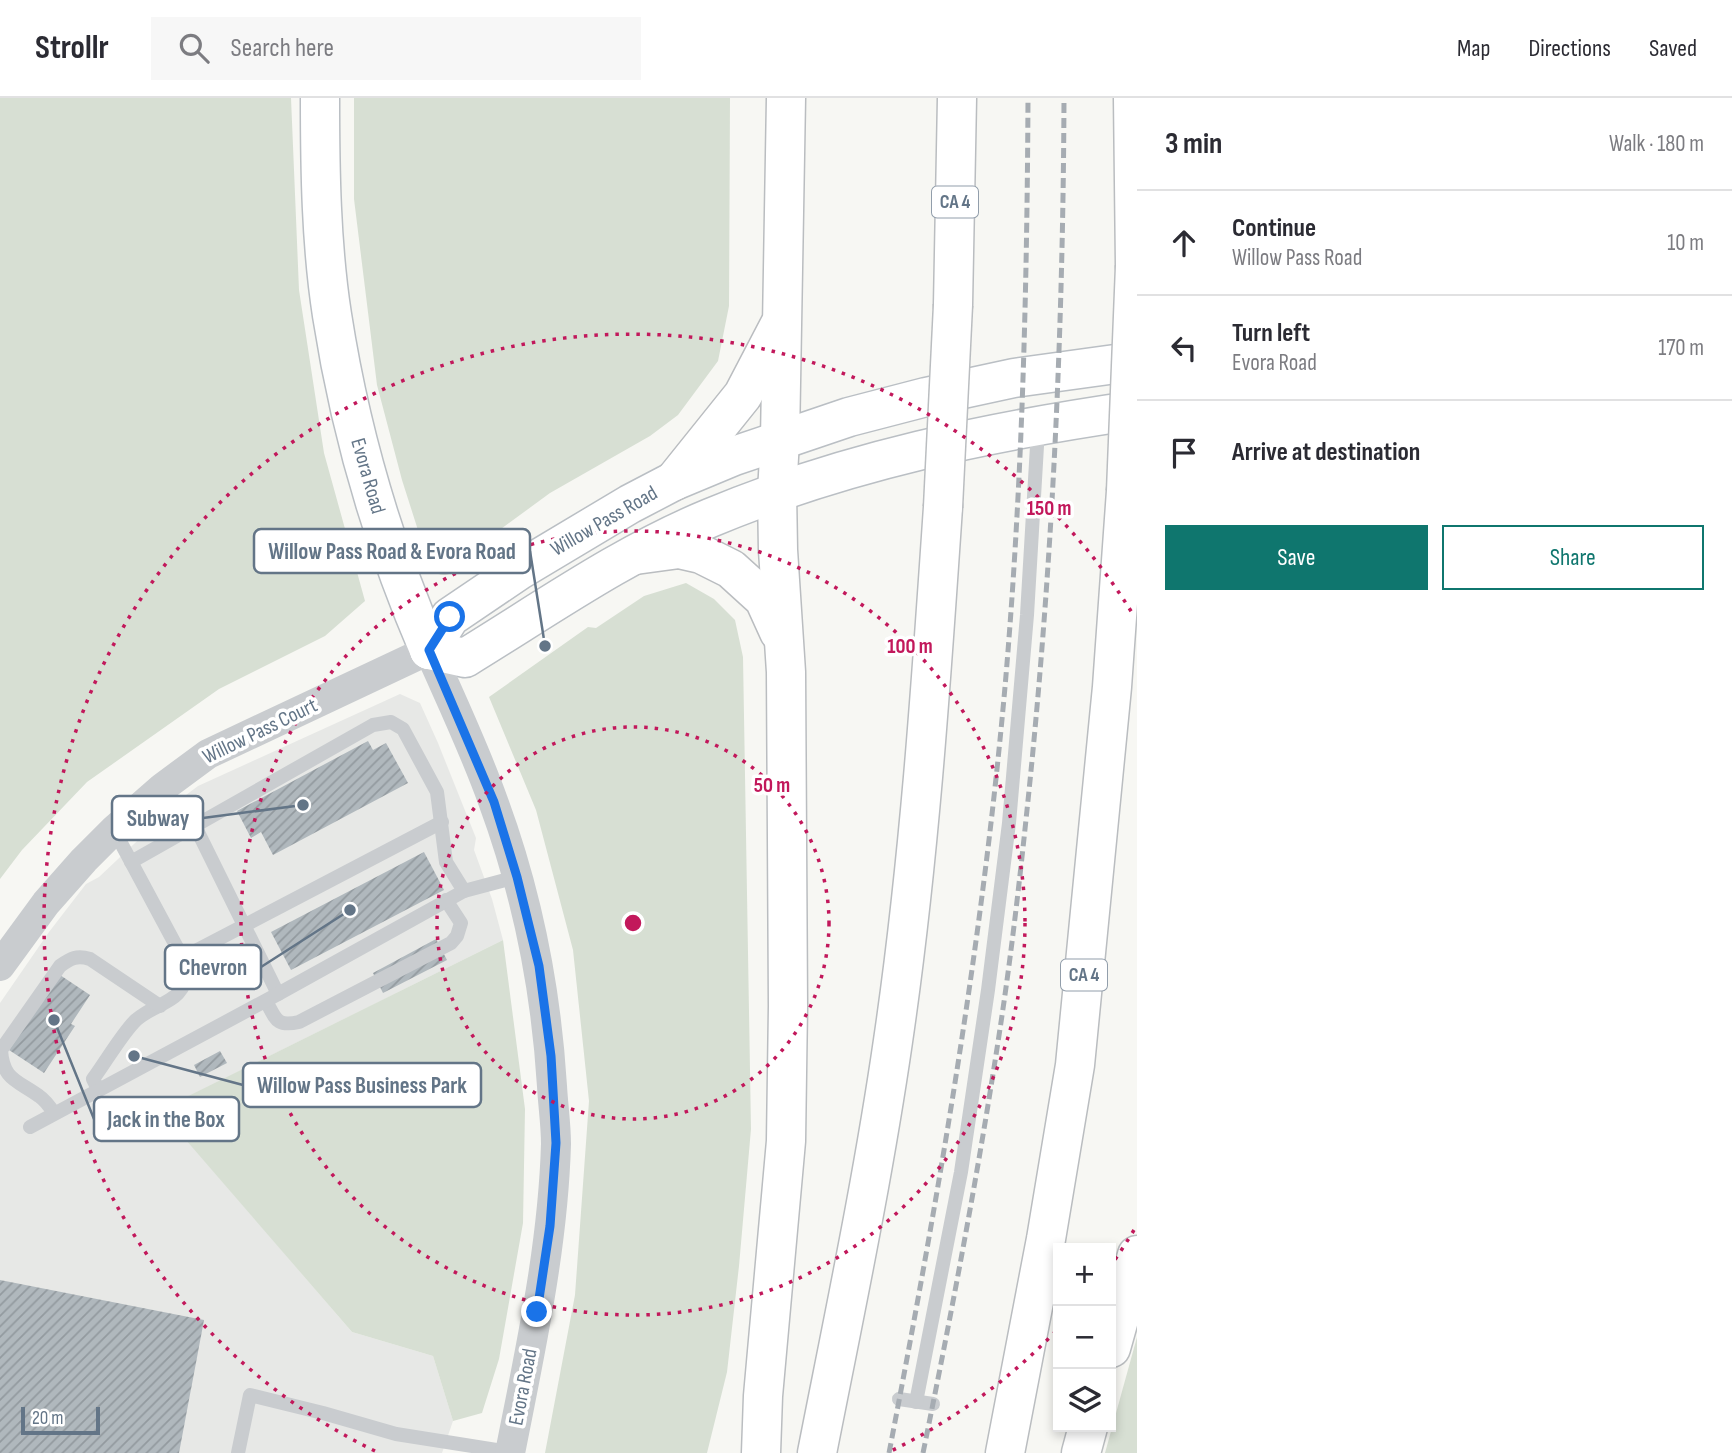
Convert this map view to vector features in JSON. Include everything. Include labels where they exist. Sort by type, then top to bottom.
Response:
[{"type":"main road","name":"Evora Road","points":[[320,98],[322,223],[332,314],[351,417],[369,487],[399,575],[429,650]]},
{"type":"main road","points":[[761,1453],[763,1396],[786,1141],[788,992],[785,644],[777,492],[786,98]]},
{"type":"main road","name":"CA 4","points":[[817,1453],[867,1203],[893,1040],[930,693],[953,305],[957,98]]},
{"type":"main road","name":"CA 4","points":[[1005,1453],[1046,1239],[1074,1065],[1112,687],[1126,491],[1135,266],[1133,98]]},
{"type":"main road","points":[[674,481],[743,395],[782,321]]},
{"type":"main road","name":"Willow Pass Road","points":[[429,650],[450,617],[460,609],[596,524],[674,481],[849,417],[1014,378],[1137,361]]},
{"type":"main road","points":[[429,650],[465,658],[635,555],[708,519],[777,492],[861,464],[940,445],[1137,410]]},
{"type":"main road","points":[[635,555],[679,549],[701,554],[731,569],[764,599],[785,644]]},
{"type":"main road","points":[[1116,1330],[1137,1255]]},
{"type":"main road","points":[[1081,1453],[1087,1432]]},
{"type":"street","name":"Willow Pass Court","points":[[0,966],[46,903],[84,859],[162,789],[208,754],[429,650]]},
{"type":"street","name":"Evora Road","points":[[429,650],[494,802],[517,877],[539,966],[551,1056],[556,1143],[550,1226],[510,1452]]},
{"type":"lane","points":[[916,1402],[961,1172],[1006,849],[1027,615],[1039,426]]},
{"type":"lane","points":[[131,862],[373,725],[391,722],[403,729],[437,792],[446,862],[464,891]]},
{"type":"lane","points":[[184,957],[442,822]]},
{"type":"lane","points":[[195,826],[244,925],[272,998],[277,1021],[286,1025],[299,1022],[451,943],[457,936],[461,923],[446,900]]},
{"type":"lane","points":[[98,1089],[93,1079],[136,1020],[177,997],[187,980],[188,968],[114,830]]},
{"type":"lane","points":[[30,1127],[272,998],[446,900],[464,891],[517,877]]},
{"type":"lane","points":[[54,1113],[42,1098],[9,1077],[2,1063],[1,1050],[60,966],[70,958],[80,956],[90,959],[160,1006]]},
{"type":"lane","points":[[237,1453],[250,1395],[396,1434],[510,1452]]},
{"type":"lane","points":[[899,1399],[933,1404]]},
{"type":"shaded area","points":[[0,98],[291,98],[299,290],[324,453],[365,601],[325,636],[219,689],[87,782],[22,850],[0,879]]},
{"type":"shaded area","points":[[354,98],[730,98],[729,306],[718,361],[678,415],[650,436],[550,493],[460,559],[455,569],[446,575],[431,571],[402,480],[377,385],[354,199]]},
{"type":"shaded area","points":[[686,583],[714,599],[735,620],[743,657],[751,1129],[727,1372],[707,1453],[545,1453],[575,1295],[589,1101],[573,950],[536,810],[489,697],[588,627],[596,628],[644,596]]},
{"type":"shaded area","points":[[400,694],[420,703],[438,743],[476,838],[474,850],[492,899],[503,940],[161,1110],[352,1332],[433,1356],[453,1421],[442,1453],[0,1453],[0,1003],[86,884],[99,877],[152,827],[154,821],[166,810],[198,786]]},
{"type":"shaded area","points":[[503,940],[525,1109],[523,1223],[499,1359],[482,1413],[453,1421],[433,1356],[352,1332],[160,1110]]},
{"type":"shaded area","points":[[1137,1337],[1137,1453],[1105,1453],[1111,1432],[1116,1432],[1116,1413]]},
{"type":"building","points":[[368,741],[373,750],[386,743],[408,783],[273,855],[261,832],[251,838],[237,811]]},
{"type":"building","points":[[424,852],[444,890],[291,970],[271,932]]},
{"type":"building","points":[[436,939],[447,960],[383,993],[373,973]]},
{"type":"building","points":[[60,975],[90,995],[71,1024],[75,1026],[44,1073],[9,1050]]},
{"type":"building","points":[[220,1051],[227,1063],[200,1077],[194,1065]]},
{"type":"building","points":[[0,1280],[204,1320],[179,1453],[0,1453]]},
{"type":"railway","points":[[889,1453],[957,1072],[984,880],[1005,687],[1025,319],[1028,98]]},
{"type":"railway","points":[[923,1453],[990,1093],[1027,810],[1043,632],[1054,454],[1064,98]]},
{"type":"place","name":"Willow Pass Road & Evora Road","points":[[545,646]]},
{"type":"place","name":"Subway","points":[[303,805]]},
{"type":"place","name":"Chevron","points":[[350,910]]},
{"type":"place","name":"Jack in the Box","points":[[54,1020]]},
{"type":"place","name":"Willow Pass Business Park","points":[[134,1056]]},
{"type":"route","points":[[450,617],[429,650],[494,802],[517,877],[539,966],[551,1056],[556,1143],[550,1226],[537,1312]]}]
